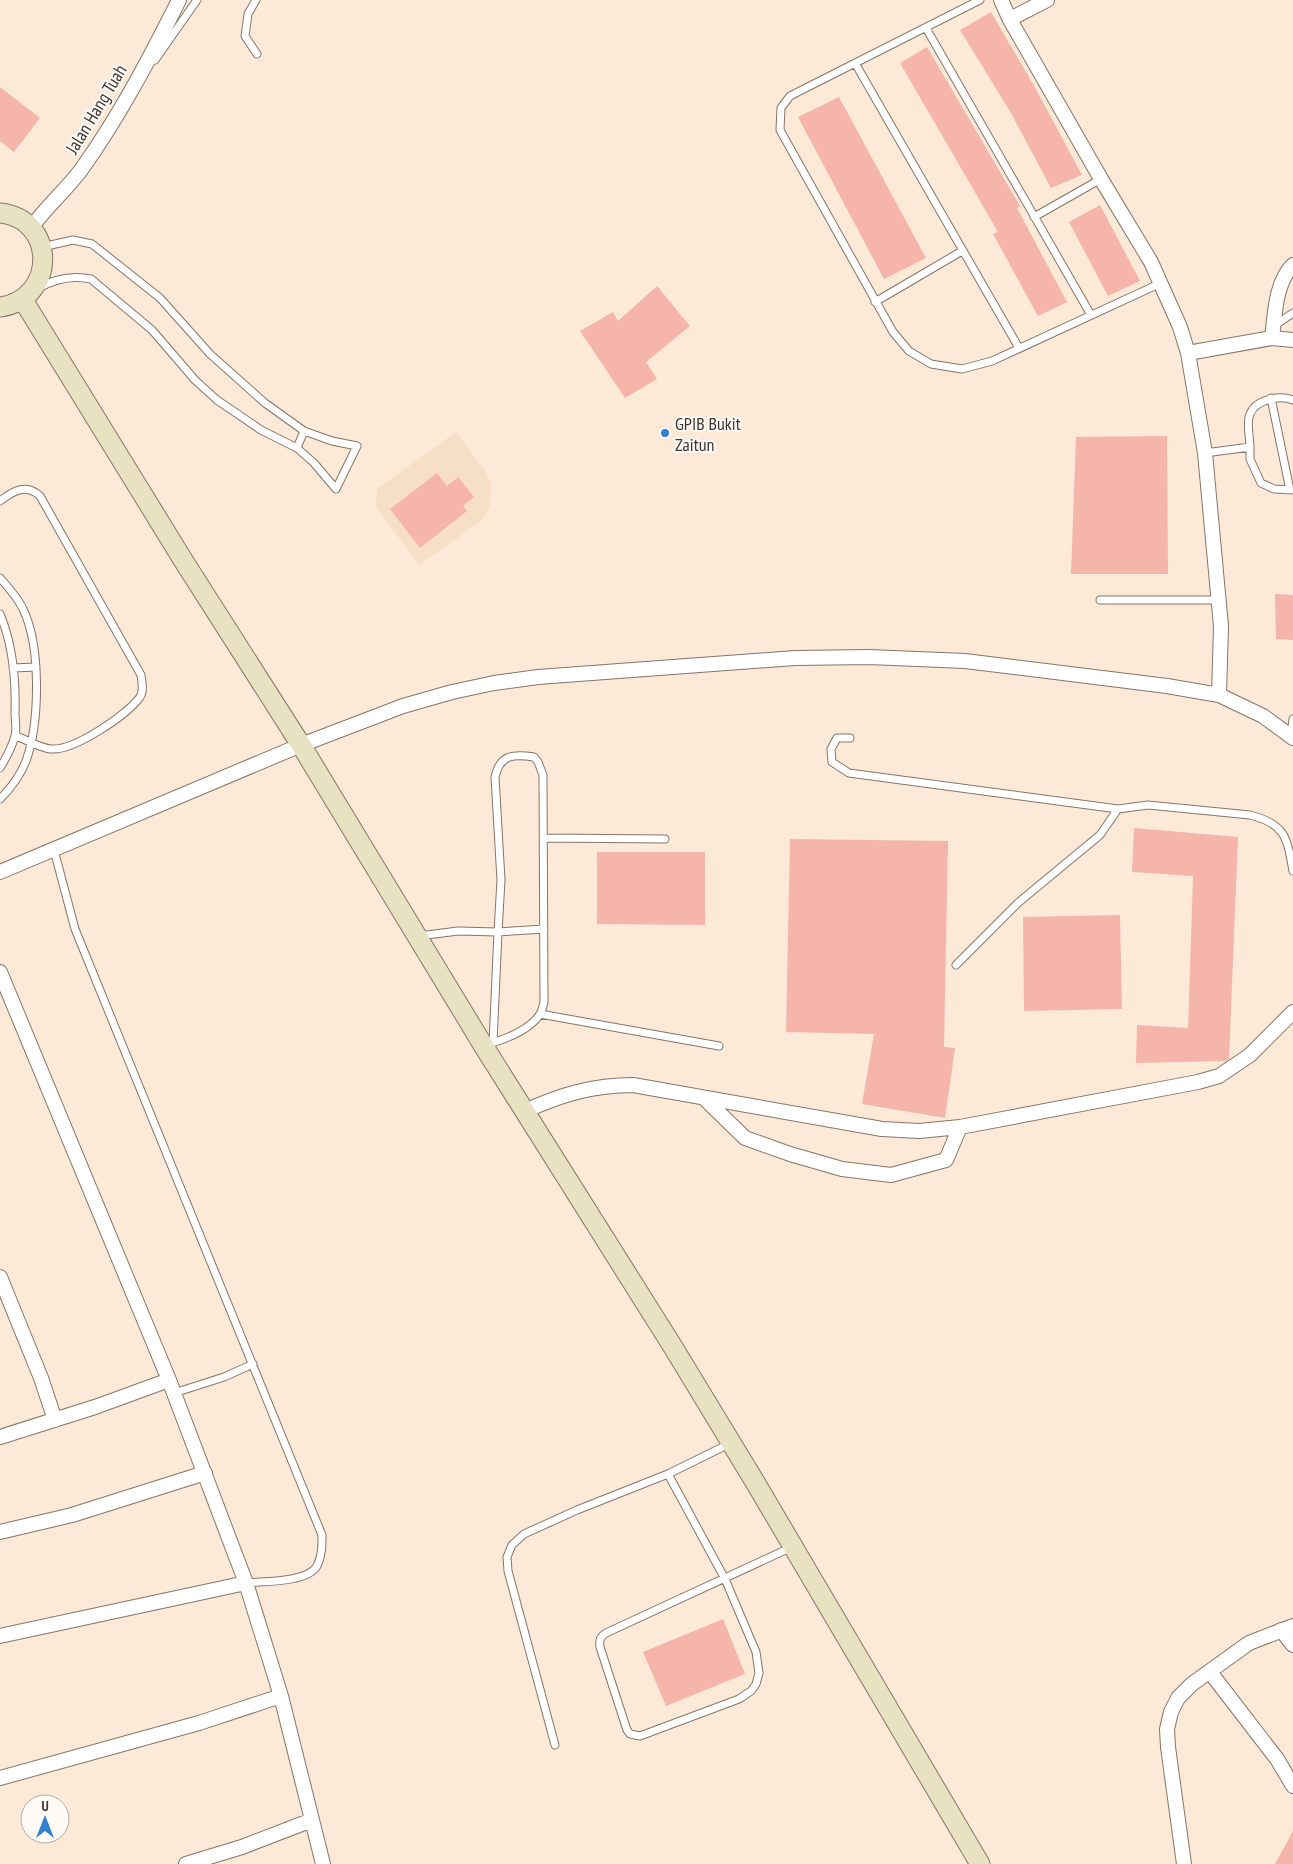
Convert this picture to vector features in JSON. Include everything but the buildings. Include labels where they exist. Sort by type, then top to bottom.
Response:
[{"type":"street","name":"Jalan Hang Tuah","points":[[31,228],[40,215],[80,171],[126,101],[179,0]]},
{"type":"street","points":[[1001,0],[1101,179],[1151,262],[1180,326],[1188,354],[1204,453],[1221,626],[1219,695]]},
{"type":"street","points":[[1010,19],[1047,0]]},
{"type":"street","points":[[0,213],[20,219],[31,228],[42,247],[44,263],[40,279],[27,296],[10,306],[0,307]]},
{"type":"street","points":[[1273,332],[1278,295],[1289,269],[1293,265]]},
{"type":"street","points":[[27,296],[183,560],[301,745],[418,936],[488,1044],[525,1111],[731,1443],[980,1864]]},
{"type":"street","points":[[1188,354],[1273,332],[1293,340]]},
{"type":"street","points":[[0,872],[301,745],[403,706],[452,692],[494,683],[546,676],[795,658],[869,657],[965,660],[1167,686],[1219,695],[1271,721],[1293,728]]},
{"type":"street","points":[[0,972],[171,1386],[246,1583],[281,1696],[323,1864]]},
{"type":"street","points":[[525,1111],[556,1098],[586,1089],[610,1085],[632,1085],[882,1129],[918,1131],[960,1127],[1198,1082],[1218,1076],[1250,1055],[1293,1012]]},
{"type":"street","points":[[704,1098],[745,1138],[790,1154],[842,1169],[892,1175],[946,1160],[960,1127]]},
{"type":"street","points":[[0,1277],[55,1420]]},
{"type":"street","points":[[0,1437],[95,1407],[171,1386]]},
{"type":"street","points":[[0,1532],[72,1515],[205,1473]]},
{"type":"street","points":[[0,1636],[246,1583]]},
{"type":"street","points":[[1184,1864],[1168,1747],[1167,1729],[1171,1712],[1178,1698],[1192,1684],[1249,1643],[1287,1628],[1293,1645]]},
{"type":"street","points":[[1210,1672],[1277,1759],[1293,1786]]},
{"type":"street","points":[[0,1778],[200,1723],[281,1696]]},
{"type":"street","points":[[186,1864],[242,1847],[312,1820]]},
{"type":"lane","points":[[126,101],[197,0]]},
{"type":"lane","points":[[256,0],[248,14],[245,36],[257,54]]},
{"type":"lane","points":[[980,0],[790,96],[781,108],[780,130],[893,332],[909,351],[931,364],[962,369],[992,360],[1161,283]]},
{"type":"lane","points":[[926,28],[1091,315]]},
{"type":"lane","points":[[855,63],[1019,348]]},
{"type":"lane","points":[[1034,217],[1101,179]]},
{"type":"lane","points":[[27,296],[60,278],[83,277],[91,279],[152,330],[195,380],[217,400],[261,430],[297,448],[314,463],[336,489],[357,446],[332,441],[304,431],[265,403],[210,354],[160,298],[92,244],[73,240],[42,247]]},
{"type":"lane","points":[[875,302],[962,251]]},
{"type":"lane","points":[[1273,332],[1293,313]]},
{"type":"lane","points":[[1272,398],[1292,490],[1274,489],[1261,482],[1250,459],[1250,414],[1257,406],[1272,398],[1286,397],[1293,400]]},
{"type":"lane","points":[[297,448],[304,431]]},
{"type":"lane","points":[[1204,453],[1250,447]]},
{"type":"lane","points":[[0,501],[15,491],[25,489],[34,490],[40,496],[140,675],[142,682],[140,697],[121,715],[90,736],[70,746],[51,749],[15,735]]},
{"type":"lane","points":[[0,578],[23,608],[30,630],[36,667],[35,714],[32,742],[25,763],[7,792],[0,799]]},
{"type":"lane","points":[[1100,600],[1218,600]]},
{"type":"lane","points":[[0,614],[7,631],[14,668],[15,735],[6,759],[0,768]]},
{"type":"lane","points":[[14,668],[36,667]]},
{"type":"lane","points":[[850,738],[837,738],[831,749],[832,762],[849,773],[1118,809],[1148,806],[1250,815],[1265,819],[1276,824],[1282,831],[1288,844],[1293,871]]},
{"type":"lane","points":[[520,755],[534,757],[538,762],[543,776],[543,838],[544,1002],[540,1014],[530,1024],[488,1044],[501,880],[496,777],[497,768],[502,761],[509,757],[520,755]]},
{"type":"lane","points":[[956,964],[1019,902],[1100,835],[1118,809]]},
{"type":"lane","points":[[543,838],[665,839]]},
{"type":"lane","points":[[54,850],[75,929],[322,1535],[322,1553],[316,1568],[302,1576],[285,1580],[246,1583]]},
{"type":"lane","points":[[418,936],[458,931],[498,932],[544,929]]},
{"type":"lane","points":[[540,1014],[719,1046]]},
{"type":"lane","points":[[171,1386],[224,1378],[253,1364]]},
{"type":"lane","points":[[555,1745],[508,1571],[507,1557],[512,1545],[524,1534],[577,1510],[668,1474],[731,1443]]},
{"type":"lane","points":[[668,1474],[725,1579],[756,1652],[759,1673],[756,1684],[751,1691],[739,1699],[640,1736],[630,1734],[627,1730],[600,1647],[600,1637],[725,1579],[792,1547]]},
{"type":"shaded area","points":[[456,432],[491,482],[489,508],[482,520],[419,565],[375,505],[378,488]]},
{"type":"place","name":"GPIB Bukit Zaitun","points":[[665,433]]}]
